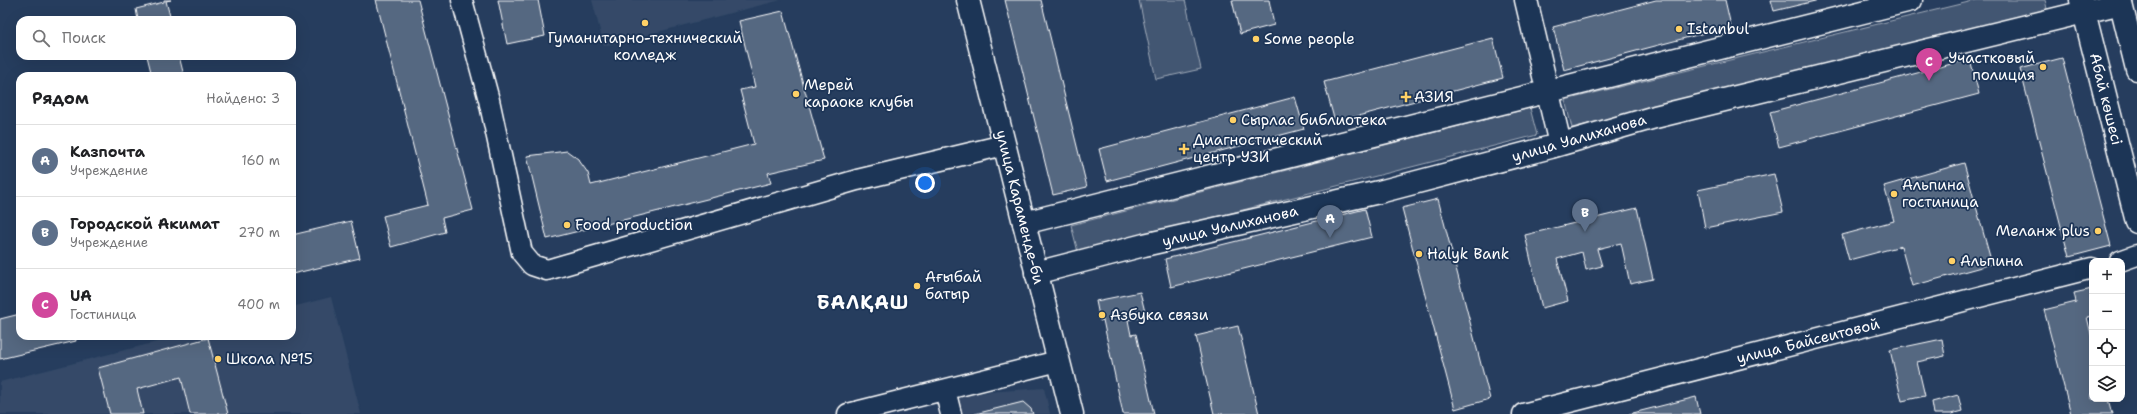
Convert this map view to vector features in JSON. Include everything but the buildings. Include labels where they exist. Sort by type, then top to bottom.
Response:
[{"type":"street","points":[[462,0],[489,100],[522,253],[532,265],[547,270],[857,180],[1004,144]]},
{"type":"street","name":"улица Караменде-би","points":[[968,0],[1072,414]]},
{"type":"street","points":[[1526,0],[1549,92],[1560,144]]},
{"type":"street","points":[[1024,223],[1911,0]]},
{"type":"street","points":[[2121,2],[2137,69]]},
{"type":"street","name":"улица Уалиханова","points":[[1036,273],[1144,245],[1379,192],[1655,117],[2082,6],[2121,2]]},
{"type":"street","name":"Абай көшесі","points":[[2082,6],[2137,222]]},
{"type":"street","points":[[2125,259],[2137,255]]},
{"type":"street","name":"улица Байсеитовой","points":[[1523,414],[2089,269]]},
{"type":"street","points":[[848,414],[1058,361]]},
{"type":"street","points":[[945,390],[951,414]]},
{"type":"shaded area","name":"Гуманитарно-технический колледж","points":[[592,0],[781,0],[604,46]]},
{"type":"shaded area","points":[[1139,0],[1185,0],[1201,69],[1156,79]]},
{"type":"shaded area","points":[[1977,0],[2045,0],[2048,13],[1572,128],[1565,100]]},
{"type":"shaded area","points":[[1530,108],[1537,135],[1078,252],[1071,225]]},
{"type":"shaded area","name":"Школа №15","points":[[331,297],[361,414],[0,414],[0,382],[164,340],[296,340],[296,306]]},
{"type":"shaded area","points":[[1044,388],[1050,414],[938,414],[936,403],[960,394]]},
{"type":"place","name":"Гуманитарно-технический колледж","points":[[645,23]]},
{"type":"place","name":"Istanbul","points":[[1679,29]]},
{"type":"place","name":"Some people","points":[[1256,39]]},
{"type":"place","name":"Участковый полиция","points":[[2043,67]]},
{"type":"place","name":"UA","points":[[1929,81]]},
{"type":"place","name":"Мерей караоке клубы","points":[[796,94]]},
{"type":"place","name":"АЗИЯ","points":[[1406,97]]},
{"type":"place","name":"Сырлас библиотека","points":[[1233,120]]},
{"type":"place","name":"Диагностический центр УЗИ","points":[[1184,149]]},
{"type":"place","name":"Альпина гостиница","points":[[1894,194]]},
{"type":"place","name":"Food production","points":[[567,225]]},
{"type":"place","name":"Меланж plus","points":[[2098,231]]},
{"type":"place","name":"Городской Акимат","points":[[1585,232]]},
{"type":"place","name":"Казпочта","points":[[1330,238]]},
{"type":"place","name":"Halyk Bank","points":[[1419,254]]},
{"type":"place","name":"Альпина","points":[[1952,261]]},
{"type":"place","name":"Ағыбай батыр","points":[[917,286]]},
{"type":"place","name":"Азбука связи","points":[[1102,315]]},
{"type":"place","name":"Школа №15","points":[[218,359]]},
{"type":"district","name":"БАЛҚАШ","points":[[863,302]]}]
